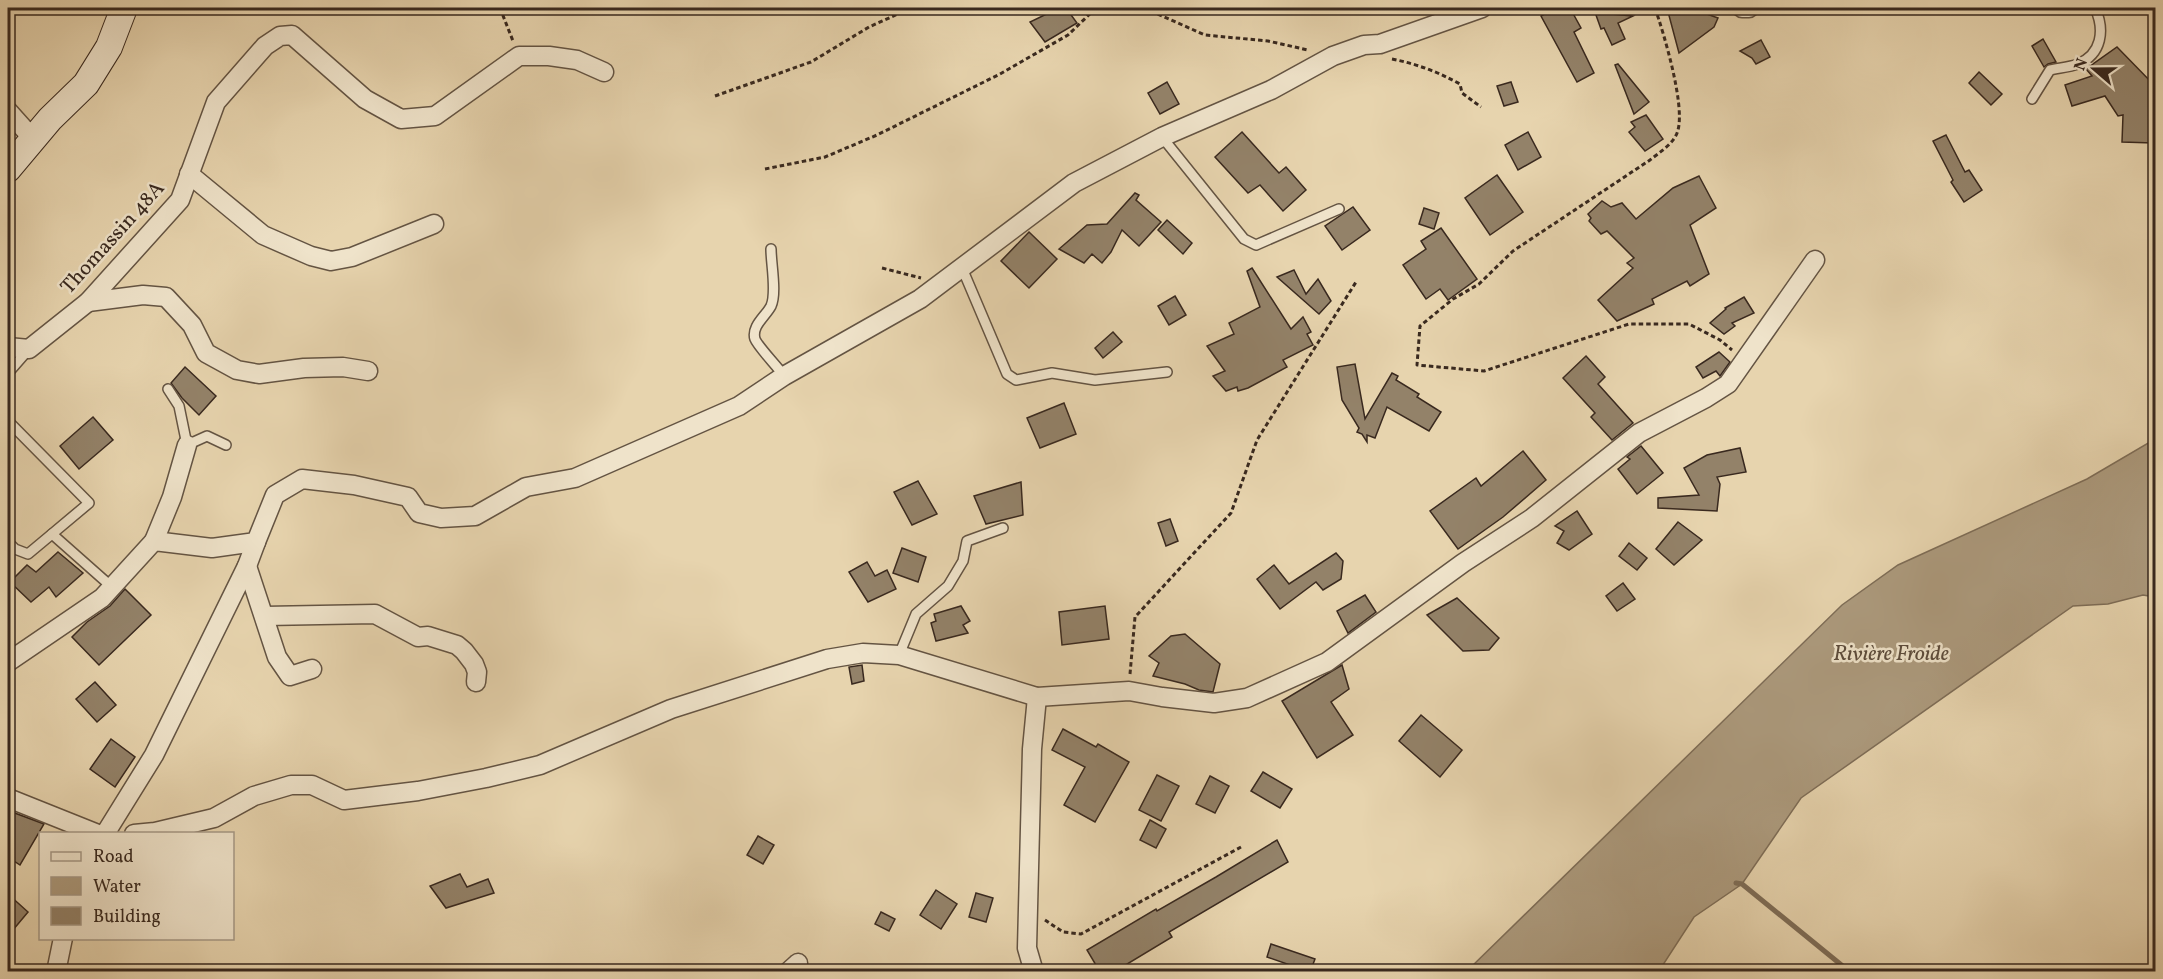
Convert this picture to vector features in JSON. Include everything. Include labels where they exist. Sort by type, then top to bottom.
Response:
[{"type":"main road","points":[[8,169],[50,119],[86,84],[109,47],[124,8]]},
{"type":"street","points":[[106,832],[154,755],[247,566],[275,495],[302,479],[354,485],[408,496],[419,513],[441,518],[475,516],[526,487],[575,478],[739,406],[784,376],[920,299],[1074,183],[1162,137],[1271,90],[1333,56],[1364,45],[1380,44],[1482,8]]},
{"type":"street","points":[[1742,8],[1749,8]]},
{"type":"street","name":"Thomassin 48A","points":[[29,350],[88,302],[180,200],[216,102],[265,46],[280,36],[292,35],[365,99],[401,119],[435,116],[519,56]]},
{"type":"street","points":[[519,56],[549,56],[577,60],[604,72]]},
{"type":"street","points":[[8,111],[33,140]]},
{"type":"street","points":[[189,174],[263,235],[311,256],[331,261],[352,257],[434,224]]},
{"type":"street","points":[[155,832],[214,818],[254,796],[291,785],[312,784],[344,800],[418,791],[540,765],[671,709],[827,659],[863,653],[899,655],[1037,697],[1129,691],[1214,703],[1247,698],[1328,662],[1463,563],[1532,518],[1639,433],[1728,384],[1758,338],[1815,260]]},
{"type":"street","points":[[88,302],[143,295],[166,297],[192,325],[206,353],[237,370],[258,374],[304,368],[343,367],[368,371]]},
{"type":"street","points":[[8,347],[29,350]]},
{"type":"street","points":[[8,663],[102,598],[154,541],[172,497],[187,445]]},
{"type":"street","points":[[154,541],[212,548],[256,542]]},
{"type":"street","points":[[247,566],[277,657],[284,669],[290,676],[312,669]]},
{"type":"street","points":[[265,616],[375,614],[418,638],[428,636],[457,645],[474,664],[477,672],[476,682]]},
{"type":"street","points":[[1035,972],[1028,948],[1028,910],[1032,749],[1037,697]]},
{"type":"street","points":[[8,798],[93,832]]},
{"type":"street","points":[[56,972],[63,940]]},
{"type":"lane","points":[[2032,99],[2050,70],[2079,64],[2095,53],[2102,34],[2096,8]]},
{"type":"lane","points":[[1162,137],[1244,239],[1256,245],[1339,209]]},
{"type":"lane","points":[[771,249],[772,304],[759,322],[755,331],[755,339],[784,376]]},
{"type":"lane","points":[[962,268],[1007,374],[1011,378],[1016,380],[1052,373],[1095,380],[1167,372]]},
{"type":"lane","points":[[8,373],[29,350]]},
{"type":"lane","points":[[168,389],[179,406],[187,445],[207,436],[226,445]]},
{"type":"lane","points":[[8,421],[89,503],[28,554],[15,549],[8,542]]},
{"type":"lane","points":[[899,655],[916,614],[948,586],[963,561],[967,541],[1003,528]]},
{"type":"lane","points":[[52,534],[113,588]]},
{"type":"path","points":[[500,8],[519,56]]},
{"type":"path","points":[[715,96],[811,62],[869,27],[911,8]]},
{"type":"path","points":[[765,168],[825,158],[877,135],[1000,74],[1068,35],[1096,8]]},
{"type":"path","points":[[1144,8],[1205,35],[1268,41],[1333,56]]},
{"type":"path","points":[[1655,8],[1663,31],[1678,100],[1678,130],[1673,138],[1650,160],[1513,251],[1479,284],[1453,299],[1420,326],[1417,365],[1484,371],[1629,324],[1689,324],[1720,340],[1745,361]]},
{"type":"path","points":[[1364,45],[1391,58],[1440,73],[1460,84],[1462,93],[1481,107]]},
{"type":"path","points":[[882,268],[942,283]]},
{"type":"path","points":[[1129,691],[1136,617],[1231,513],[1257,440],[1356,282]]},
{"type":"path","points":[[1028,910],[1064,932],[1081,934],[1241,847]]},
{"type":"water","name":"Rivière Froide","points":[[2155,439],[2155,597],[2143,595],[2108,604],[2073,606],[1801,798],[1742,884],[1694,917],[1659,971],[1467,971],[1842,605],[1898,565],[2087,479]]},
{"type":"building","points":[[1059,8],[1066,8],[1077,23],[1045,42],[1030,22]]},
{"type":"building","points":[[1555,8],[1570,8],[1581,28],[1574,32],[1594,73],[1577,82],[1541,16]]},
{"type":"building","points":[[1667,8],[1690,8],[1718,18],[1714,27],[1679,53]]},
{"type":"building","points":[[1609,9],[1611,14],[1633,16],[1618,23],[1625,39],[1612,45],[1604,28],[1601,29],[1596,15]]},
{"type":"building","points":[[2043,39],[2056,62],[2044,67],[2032,46]]},
{"type":"building","points":[[1761,40],[1770,57],[1756,64],[1752,58],[1740,51]]},
{"type":"building","points":[[2117,47],[2156,87],[2153,143],[2122,142],[2123,115],[2118,116],[2105,96],[2072,106],[2065,85],[2092,76],[2086,69]]},
{"type":"building","points":[[1618,64],[1649,102],[1634,114],[1615,65]]},
{"type":"building","points":[[1979,72],[2002,94],[1991,105],[1969,83]]},
{"type":"building","points":[[1167,82],[1179,104],[1160,114],[1148,93]]},
{"type":"building","points":[[1511,82],[1518,102],[1504,106],[1497,86]]},
{"type":"building","points":[[1646,115],[1663,139],[1645,151],[1629,132],[1635,127],[1631,122]]},
{"type":"building","points":[[1242,132],[1279,173],[1286,167],[1306,190],[1283,211],[1260,185],[1248,193],[1215,157]]},
{"type":"building","points":[[1528,132],[1541,157],[1518,170],[1505,145]]},
{"type":"building","points":[[1946,135],[1965,172],[1969,170],[1982,190],[1964,202],[1951,182],[1953,180],[1933,141]]},
{"type":"building","points":[[1497,175],[1523,212],[1490,235],[1465,198]]},
{"type":"building","points":[[1699,176],[1716,208],[1690,225],[1709,274],[1690,286],[1687,281],[1652,299],[1654,304],[1617,321],[1598,300],[1633,268],[1627,263],[1634,258],[1607,231],[1601,234],[1589,221],[1591,218],[1588,214],[1602,201],[1611,207],[1622,203],[1636,219],[1673,188]]},
{"type":"building","points":[[1135,193],[1139,195],[1136,200],[1161,222],[1139,246],[1122,230],[1111,252],[1102,263],[1092,254],[1084,263],[1059,249],[1087,225],[1107,224]]},
{"type":"building","points":[[1353,207],[1370,230],[1342,250],[1325,226]]},
{"type":"building","points":[[1424,208],[1439,213],[1434,229],[1419,224]]},
{"type":"building","points":[[1167,220],[1192,243],[1183,254],[1158,230]]},
{"type":"building","points":[[1441,228],[1477,279],[1448,300],[1440,289],[1426,299],[1403,265],[1426,249],[1421,241]]},
{"type":"building","points":[[1029,232],[1057,259],[1029,288],[1001,261]]},
{"type":"building","points":[[1252,268],[1291,329],[1303,317],[1311,332],[1307,334],[1313,345],[1283,360],[1287,367],[1248,388],[1238,391],[1237,387],[1226,391],[1213,376],[1225,371],[1207,346],[1234,334],[1229,323],[1260,307],[1247,271]]},
{"type":"building","points":[[1294,270],[1306,294],[1318,279],[1331,301],[1319,314],[1277,277]]},
{"type":"building","points":[[1175,296],[1186,315],[1169,325],[1158,306]]},
{"type":"building","points":[[1744,297],[1754,313],[1732,323],[1735,326],[1724,334],[1710,323],[1725,308]]},
{"type":"building","points":[[1113,332],[1122,342],[1103,358],[1095,348]]},
{"type":"building","points":[[1719,352],[1730,362],[1720,376],[1716,371],[1703,378],[1696,367]]},
{"type":"building","points":[[1586,356],[1605,377],[1598,384],[1633,423],[1612,440],[1591,417],[1595,413],[1563,378]]},
{"type":"building","points":[[1355,364],[1365,419],[1392,373],[1398,376],[1396,380],[1419,394],[1417,397],[1441,412],[1429,431],[1387,407],[1375,438],[1367,435],[1367,442],[1362,434],[1357,432],[1359,428],[1342,400],[1337,367]]},
{"type":"building","points":[[185,367],[216,396],[199,415],[171,383]]},
{"type":"building","points":[[1064,403],[1076,434],[1040,448],[1027,418]]},
{"type":"building","points":[[93,417],[113,440],[79,469],[60,446]]},
{"type":"building","points":[[1641,446],[1663,473],[1637,494],[1618,469],[1630,459],[1627,457]]},
{"type":"building","points":[[1740,448],[1746,472],[1717,477],[1720,484],[1717,511],[1658,508],[1658,498],[1699,495],[1684,468],[1707,455]]},
{"type":"building","points":[[1523,451],[1546,480],[1503,517],[1458,549],[1430,511],[1476,478],[1481,486]]},
{"type":"building","points":[[918,481],[937,514],[912,525],[894,492]]},
{"type":"building","points":[[1021,482],[1023,515],[986,524],[974,496]]},
{"type":"building","points":[[1577,511],[1592,534],[1569,550],[1557,543],[1564,531],[1555,526]]},
{"type":"building","points":[[1170,519],[1178,541],[1166,546],[1158,523]]},
{"type":"building","points":[[1678,522],[1702,540],[1674,565],[1656,549]]},
{"type":"building","points":[[1629,543],[1647,558],[1637,570],[1619,556]]},
{"type":"building","points":[[902,548],[926,557],[918,582],[893,573]]},
{"type":"building","points":[[58,552],[83,573],[56,597],[49,587],[31,602],[10,582],[27,565],[36,572]]},
{"type":"building","points":[[1336,553],[1343,561],[1341,579],[1323,590],[1316,582],[1280,609],[1257,579],[1274,565],[1289,584]]},
{"type":"building","points":[[867,562],[875,576],[887,570],[896,589],[868,602],[849,572]]},
{"type":"building","points":[[1623,583],[1635,599],[1617,611],[1606,596]]},
{"type":"building","points":[[125,589],[151,615],[99,665],[72,637],[87,622],[110,606]]},
{"type":"building","points":[[1365,595],[1376,612],[1348,633],[1337,611]]},
{"type":"building","points":[[1457,598],[1499,638],[1489,650],[1463,651],[1427,615]]},
{"type":"building","points":[[961,606],[970,621],[963,625],[968,633],[936,641],[931,623],[936,621],[934,614]]},
{"type":"building","points":[[1105,606],[1109,639],[1062,645],[1059,612]]},
{"type":"building","points":[[1185,634],[1220,664],[1213,692],[1153,676],[1159,663],[1149,656],[1171,636]]},
{"type":"building","points":[[862,665],[864,681],[852,684],[849,667]]},
{"type":"building","points":[[1342,665],[1349,689],[1331,702],[1353,735],[1317,758],[1282,701]]},
{"type":"building","points":[[95,682],[116,705],[97,722],[76,699]]},
{"type":"building","points":[[1421,715],[1462,750],[1440,777],[1399,741]]},
{"type":"building","points":[[1063,729],[1096,747],[1098,744],[1129,762],[1095,822],[1064,805],[1085,767],[1052,750]]},
{"type":"building","points":[[111,739],[135,757],[115,787],[90,769]]},
{"type":"building","points":[[1263,772],[1292,789],[1280,808],[1251,791]]},
{"type":"building","points":[[1157,775],[1179,786],[1161,821],[1139,810]]},
{"type":"building","points":[[1210,776],[1229,786],[1215,813],[1196,804]]},
{"type":"building","points":[[12,812],[44,824],[20,865],[8,857],[8,819]]},
{"type":"building","points":[[1150,820],[1166,829],[1156,848],[1140,840]]},
{"type":"building","points":[[758,836],[774,845],[763,864],[747,855]]},
{"type":"building","points":[[1277,840],[1288,862],[1169,932],[1172,937],[1114,972],[1100,972],[1087,950]]},
{"type":"building","points":[[460,874],[467,887],[488,879],[494,893],[446,908],[430,886]]},
{"type":"building","points":[[936,890],[957,904],[941,929],[920,915]]},
{"type":"building","points":[[976,893],[993,898],[986,922],[969,917]]},
{"type":"building","points":[[8,894],[28,912],[8,936]]},
{"type":"building","points":[[881,912],[895,919],[889,931],[875,924]]},
{"type":"building","points":[[1271,944],[1315,959],[1310,972],[1267,957]]},
{"type":"waterway","points":[[1736,883],[1742,884],[1850,972]]}]
